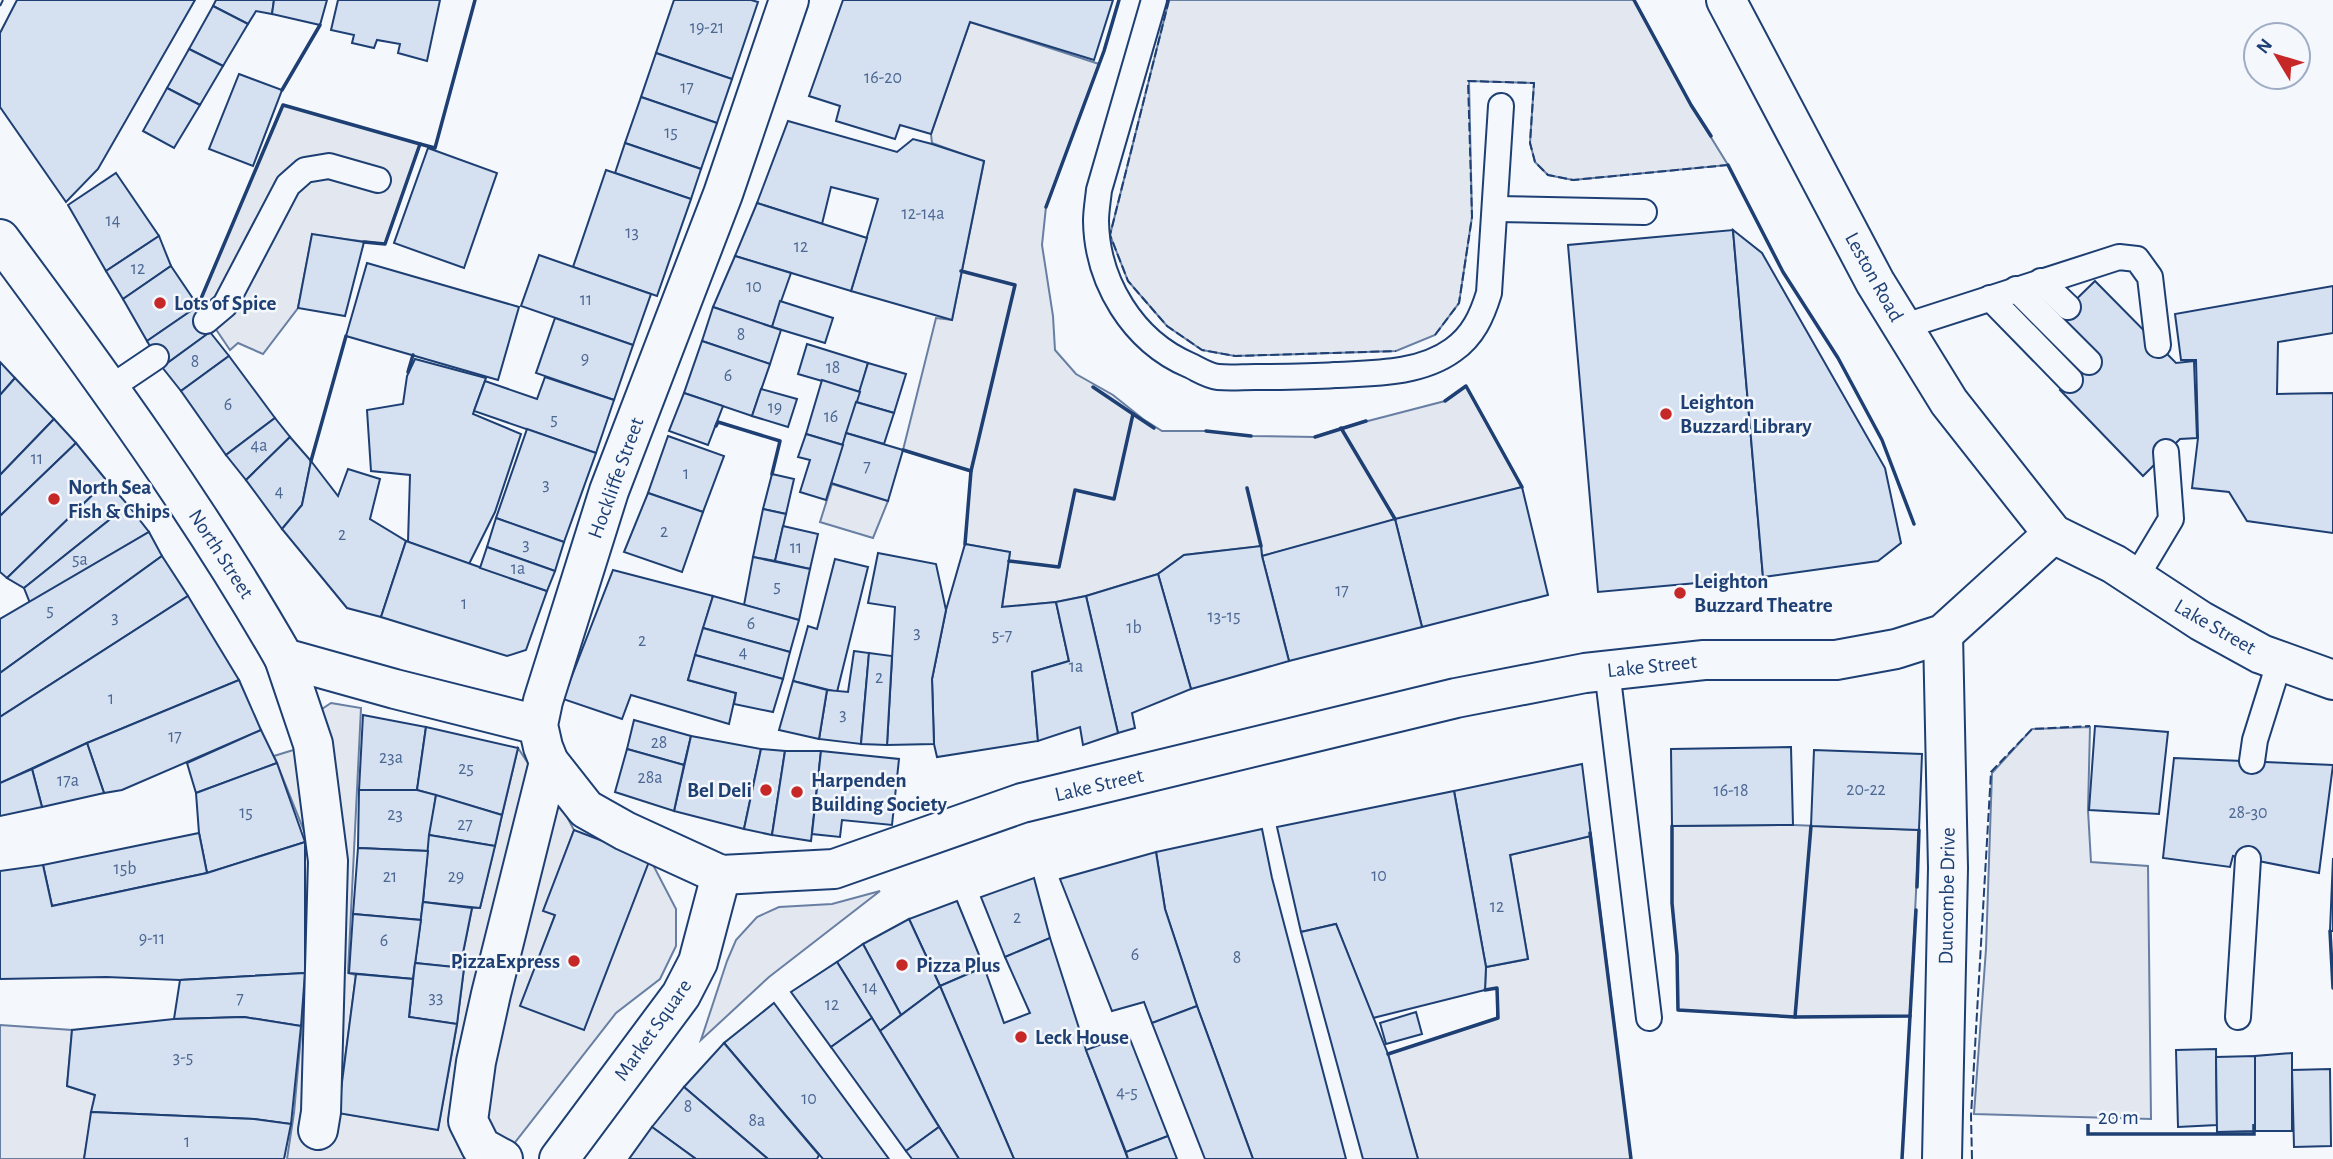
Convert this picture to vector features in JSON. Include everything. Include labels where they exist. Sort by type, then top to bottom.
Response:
[{"type":"street","name":"Hockliffe Street","points":[[722,875],[625,831],[586,809],[549,762],[538,725],[543,701],[609,491],[723,194],[789,0]]},
{"type":"street","name":"Leston Road","points":[[1726,0],[1875,282],[1902,327],[1949,402],[2053,534]]},
{"type":"street","name":"North Street","points":[[0,239],[110,388],[238,578],[284,658]]},
{"type":"street","name":"Lake Street","points":[[722,875],[834,869],[1022,803],[1456,698],[1596,671],[1704,660],[1836,660],[1896,649],[1943,634],[2053,534],[2114,564],[2201,621],[2261,654],[2333,680]]},
{"type":"street","name":"Duncombe Drive","points":[[1941,1159],[1948,868],[1943,634]]},
{"type":"street","points":[[284,658],[538,725]]},
{"type":"street","points":[[284,658],[313,744],[328,862],[318,1130]]},
{"type":"street","points":[[503,1159],[481,1147],[468,1121],[476,1062],[491,993],[549,762]]},
{"type":"street","name":"Market Square","points":[[559,1159],[681,995],[698,962],[722,875]]},
{"type":"lane","points":[[1154,0],[1099,190],[1096,221],[1101,256],[1108,285],[1138,330],[1179,361],[1216,377],[1309,377],[1386,372],[1419,366],[1452,351],[1470,335],[1482,316],[1489,293],[1501,106]]},
{"type":"lane","points":[[206,321],[225,305],[288,185],[305,170],[329,166],[378,180]]},
{"type":"lane","points":[[1496,209],[1644,212]]},
{"type":"lane","points":[[1902,327],[2042,281],[2080,280],[2119,257],[2137,259],[2150,277],[2158,345]]},
{"type":"lane","points":[[2042,281],[2068,307]]},
{"type":"lane","points":[[2017,289],[2089,362]]},
{"type":"lane","points":[[1990,298],[2070,380]]},
{"type":"lane","points":[[110,388],[156,357]]},
{"type":"lane","points":[[2135,579],[2171,519],[2163,466]]},
{"type":"lane","points":[[2252,761],[2255,740],[2280,660]]},
{"type":"lane","points":[[1596,671],[1649,1018]]},
{"type":"lane","points":[[2238,1017],[2248,859]]},
{"type":"shaded area","points":[[1169,0],[1634,0],[1691,105],[1728,165],[1573,180],[1548,175],[1535,162],[1530,143],[1534,83],[1469,81],[1472,217],[1459,303],[1435,335],[1396,351],[1235,356],[1202,350],[1167,326],[1128,281],[1110,235]]},
{"type":"shaded area","points":[[970,22],[1099,64],[1046,207],[1042,245],[1053,316],[1055,350],[1076,374],[1113,395],[1162,431],[1206,431],[1251,436],[1315,437],[1445,401],[1466,386],[1522,487],[1262,556],[1261,546],[1184,555],[1158,574],[1086,596],[1002,607],[1010,552],[965,544],[971,471],[903,450],[936,318],[952,320],[984,162],[932,143],[931,134]]},
{"type":"shaded area","points":[[283,105],[420,144],[385,244],[312,235],[298,308],[263,354],[238,343],[230,350],[200,301]]},
{"type":"shaded area","points":[[832,484],[888,501],[873,538],[820,522]]},
{"type":"shaded area","points":[[331,703],[361,708],[348,973],[356,975],[338,1113],[438,1129],[457,1024],[464,969],[460,968],[472,908],[480,908],[518,748],[574,830],[544,911],[555,915],[521,1006],[650,859],[676,909],[676,946],[660,979],[616,1013],[502,1159],[287,1159],[294,1113],[306,980],[308,841],[274,756],[313,744],[316,719],[322,709]]},
{"type":"shaded area","points":[[2090,727],[2088,810],[2091,862],[2148,866],[2151,1119],[1974,1114],[1986,949],[1992,773],[2032,729]]},
{"type":"shaded area","points":[[1793,825],[1919,830],[1910,1016],[1795,1017],[1678,1010],[1672,903],[1672,826]]},
{"type":"shaded area","points":[[1591,836],[1631,1159],[1418,1159],[1388,1054],[1497,1018],[1497,988],[1485,990],[1486,967],[1528,959],[1510,855]]},
{"type":"shaded area","points":[[880,891],[769,977],[701,1040],[736,940],[757,917],[779,907],[832,904]]},
{"type":"shaded area","points":[[0,1025],[72,1030],[67,1086],[95,1095],[84,1159],[0,1159]]},
{"type":"building","points":[[17,0],[195,0],[98,169],[66,202],[0,107],[0,33]]},
{"type":"building","points":[[216,0],[274,0],[272,14],[256,11],[248,24],[213,6]]},
{"type":"building","points":[[274,0],[327,0],[320,25],[272,14]]},
{"type":"building","points":[[338,0],[440,0],[427,61],[398,53],[400,44],[377,40],[374,48],[352,43],[354,35],[331,30]]},
{"type":"building","points":[[674,0],[758,2],[732,79],[656,53]]},
{"type":"building","points":[[843,0],[1113,0],[1094,60],[970,22],[931,134],[900,125],[895,139],[836,121],[840,106],[809,96]]},
{"type":"building","points":[[213,6],[248,24],[223,66],[189,49]]},
{"type":"building","points":[[189,49],[223,66],[200,105],[167,88]]},
{"type":"building","points":[[656,53],[732,79],[717,123],[641,97]]},
{"type":"building","points":[[239,74],[282,90],[253,166],[209,149]]},
{"type":"building","points":[[167,88],[200,105],[174,148],[143,131]]},
{"type":"building","points":[[641,97],[717,123],[701,169],[625,143]]},
{"type":"building","points":[[788,121],[897,152],[913,139],[984,161],[952,320],[851,291],[878,199],[831,187],[822,224],[757,203]]},
{"type":"building","points":[[625,143],[701,169],[691,199],[615,173]]},
{"type":"building","points":[[428,148],[497,173],[464,268],[394,243]]},
{"type":"building","points":[[606,170],[691,199],[657,296],[573,267]]},
{"type":"building","points":[[116,173],[159,236],[106,271],[68,205]]},
{"type":"building","points":[[757,203],[867,238],[851,291],[735,256]]},
{"type":"building","name":"Leighton Buzzard Library","points":[[1733,230],[1763,577],[1598,592],[1568,245]]},
{"type":"building","points":[[1733,230],[1762,253],[1885,468],[1901,543],[1878,561],[1763,577]]},
{"type":"building","points":[[312,234],[364,242],[345,316],[298,308]]},
{"type":"building","points":[[159,236],[171,266],[123,299],[106,271]]},
{"type":"building","points":[[539,255],[651,294],[633,345],[521,306]]},
{"type":"building","points":[[735,256],[791,273],[772,327],[713,307]]},
{"type":"building","points":[[367,263],[519,307],[498,380],[346,336]]},
{"type":"building","name":"Lots of Spice","points":[[171,266],[198,306],[147,341],[123,299]]},
{"type":"building","points":[[2095,281],[2176,363],[2194,361],[2197,438],[2180,439],[2143,476],[2060,390],[2096,355],[2058,317]]},
{"type":"building","points":[[2333,286],[2333,333],[2278,342],[2277,394],[2333,393],[2333,533],[2247,521],[2229,492],[2192,488],[2198,438],[2196,360],[2181,360],[2175,314]]},
{"type":"building","points":[[780,301],[833,318],[825,343],[772,327]]},
{"type":"building","points":[[198,306],[210,332],[162,367],[147,341]]},
{"type":"building","points":[[713,307],[781,330],[770,364],[702,341]]},
{"type":"building","points":[[555,318],[633,345],[614,400],[536,373]]},
{"type":"building","points":[[210,332],[229,356],[181,391],[162,367]]},
{"type":"building","points":[[702,341],[770,364],[752,416],[684,393]]},
{"type":"building","points":[[807,344],[868,363],[860,392],[798,374]]},
{"type":"building","points":[[229,356],[275,418],[226,455],[181,391]]},
{"type":"building","points":[[415,359],[486,378],[473,414],[521,434],[495,512],[469,564],[408,542],[410,475],[371,471],[367,410],[403,404],[407,376]]},
{"type":"building","points":[[0,362],[15,378],[0,395]]},
{"type":"building","points":[[868,363],[906,374],[894,413],[856,402]]},
{"type":"building","points":[[545,377],[614,400],[596,453],[474,411],[485,381],[537,399]]},
{"type":"building","points":[[15,378],[54,419],[0,475],[0,395]]},
{"type":"building","points":[[822,380],[860,392],[843,445],[806,434]]},
{"type":"building","points":[[761,389],[797,399],[788,427],[752,416]]},
{"type":"building","points":[[684,393],[723,406],[708,445],[669,431]]},
{"type":"building","points":[[856,402],[894,413],[884,444],[846,433]]},
{"type":"building","points":[[275,418],[290,437],[246,480],[226,455]]},
{"type":"building","points":[[54,419],[76,443],[0,516],[0,475]]},
{"type":"building","points":[[527,429],[596,453],[564,542],[496,518]]},
{"type":"building","points":[[846,433],[903,450],[888,501],[831,483]]},
{"type":"building","points":[[806,434],[843,445],[826,500],[800,492],[810,460],[798,457]]},
{"type":"building","points":[[668,436],[724,456],[703,512],[648,493]]},
{"type":"building","points":[[290,437],[311,461],[302,505],[282,529],[246,480]]},
{"type":"building","name":"North Sea Fish & Chips","points":[[76,443],[107,481],[7,578],[0,572],[0,516]]},
{"type":"building","points":[[311,461],[338,496],[348,469],[380,479],[370,519],[406,541],[381,617],[347,608],[282,529],[302,505]]},
{"type":"building","points":[[772,474],[794,479],[786,514],[763,509]]},
{"type":"building","points":[[107,481],[128,505],[24,588],[7,578]]},
{"type":"building","points":[[1522,487],[1548,595],[1422,627],[1395,519]]},
{"type":"building","points":[[648,493],[703,512],[682,572],[624,552]]},
{"type":"building","points":[[128,505],[149,532],[30,603],[24,588]]},
{"type":"building","points":[[763,509],[786,514],[775,561],[753,557]]},
{"type":"building","points":[[496,518],[564,542],[555,571],[487,547]]},
{"type":"building","points":[[1395,519],[1422,627],[1289,661],[1262,556]]},
{"type":"building","points":[[783,526],[818,534],[810,569],[775,561]]},
{"type":"building","points":[[149,532],[162,556],[0,673],[0,619]]},
{"type":"building","points":[[406,541],[547,591],[526,650],[507,656],[381,617]]},
{"type":"building","points":[[965,544],[1010,552],[1002,607],[1056,602],[1069,661],[1032,672],[1038,741],[937,757],[934,744],[932,679],[946,610]]},
{"type":"building","points":[[1261,546],[1289,661],[1191,689],[1158,574],[1184,555]]},
{"type":"building","points":[[487,547],[555,571],[547,591],[480,568]]},
{"type":"building","points":[[878,553],[936,564],[946,610],[932,679],[934,744],[887,745],[895,607],[868,603]]},
{"type":"building","points":[[162,556],[188,596],[0,717],[0,673]]},
{"type":"building","points":[[753,557],[810,569],[799,620],[744,605]]},
{"type":"building","points":[[835,559],[868,567],[837,692],[793,681],[808,626],[817,629]]},
{"type":"building","points":[[613,570],[713,596],[688,680],[736,693],[729,724],[631,695],[622,719],[563,699]]},
{"type":"building","points":[[1158,574],[1191,689],[1132,713],[1135,728],[1118,733],[1086,596]]},
{"type":"building","points":[[188,596],[239,680],[87,743],[0,783],[0,717]]},
{"type":"building","points":[[713,596],[799,620],[790,652],[703,628]]},
{"type":"building","points":[[1086,596],[1118,733],[1083,745],[1080,727],[1038,741],[1032,672],[1069,661],[1056,602]]},
{"type":"building","points":[[703,628],[790,652],[783,679],[695,655]]},
{"type":"building","points":[[854,651],[869,653],[861,744],[819,739],[827,690],[848,692]]},
{"type":"building","points":[[869,653],[892,656],[887,745],[861,744]]},
{"type":"building","points":[[695,655],[783,679],[773,712],[734,704],[736,693],[688,680]]},
{"type":"building","points":[[239,680],[261,730],[122,790],[104,793],[87,743]]},
{"type":"building","points":[[793,681],[827,690],[819,739],[779,730]]},
{"type":"building","points":[[363,715],[426,727],[417,790],[359,790]]},
{"type":"building","points":[[634,720],[691,736],[684,765],[627,749]]},
{"type":"building","points":[[2095,726],[2168,732],[2159,814],[2089,810]]},
{"type":"building","points":[[426,727],[518,748],[502,815],[417,790]]},
{"type":"building","points":[[261,730],[277,763],[196,793],[187,763]]},
{"type":"building","points":[[691,736],[761,749],[744,829],[674,811]]},
{"type":"building","points":[[87,743],[104,793],[42,807],[32,769]]},
{"type":"building","points":[[1791,747],[1793,825],[1672,826],[1671,749]]},
{"type":"building","points":[[627,749],[684,765],[674,811],[615,792]]},
{"type":"building","name":"Bel Deli","points":[[761,749],[785,751],[772,835],[744,829]]},
{"type":"building","points":[[1814,750],[1922,754],[1919,830],[1811,826]]},
{"type":"building","name":"Harpenden Building Society","points":[[785,751],[821,751],[811,841],[772,835]]},
{"type":"building","points":[[821,751],[899,759],[892,825],[842,820],[840,837],[812,834]]},
{"type":"building","points":[[2174,758],[2333,765],[2319,873],[2233,856],[2230,867],[2163,858]]},
{"type":"building","points":[[277,763],[305,842],[207,873],[199,833],[196,793]]},
{"type":"building","points":[[1582,764],[1591,836],[1510,855],[1528,959],[1486,967],[1454,791]]},
{"type":"building","points":[[32,769],[42,807],[0,816],[0,783]]},
{"type":"building","points":[[359,790],[417,790],[436,795],[428,851],[358,848]]},
{"type":"building","points":[[1454,791],[1486,967],[1485,990],[1373,1018],[1336,924],[1301,932],[1277,827]]},
{"type":"building","points":[[436,795],[502,815],[495,846],[429,835]]},
{"type":"building","points":[[1262,829],[1272,878],[1346,1159],[1253,1159],[1165,909],[1156,852]]},
{"type":"building","name":"PizzaExpress","points":[[574,830],[650,859],[584,1030],[520,1006],[555,915],[543,911]]},
{"type":"building","points":[[199,833],[207,873],[52,906],[43,865]]},
{"type":"building","points":[[429,835],[495,846],[480,908],[423,902]]},
{"type":"building","points":[[305,842],[305,973],[180,980],[106,977],[0,979],[0,871],[43,865],[52,906],[207,873]]},
{"type":"building","points":[[358,848],[428,851],[421,920],[353,914]]},
{"type":"building","points":[[1156,852],[1165,909],[1197,1006],[1152,1023],[1144,1002],[1112,1011],[1060,879]]},
{"type":"building","points":[[2333,858],[2333,931],[2330,931]]},
{"type":"building","points":[[1034,878],[1050,938],[1005,957],[981,897]]},
{"type":"building","points":[[957,901],[984,967],[940,986],[909,919]]},
{"type":"building","points":[[423,902],[472,908],[460,968],[415,963]]},
{"type":"building","points":[[353,914],[421,920],[413,979],[349,973]]},
{"type":"building","name":"Pizza Plus","points":[[909,919],[940,986],[901,1015],[863,944]]},
{"type":"building","points":[[1336,924],[1388,1054],[1418,1159],[1363,1159],[1301,932]]},
{"type":"building","name":"Leck House","points":[[1050,938],[1086,1050],[1128,1159],[1014,1159],[940,986],[984,967],[1004,1023],[1030,1013],[1005,957]]},
{"type":"building","points":[[863,944],[901,1015],[880,1031],[837,962]]},
{"type":"building","points":[[837,962],[872,1018],[831,1047],[791,992]]},
{"type":"building","points":[[415,963],[464,968],[457,1024],[409,1017]]},
{"type":"building","points":[[305,973],[301,1026],[244,1017],[174,1019],[180,980]]},
{"type":"building","points":[[356,974],[413,979],[409,1017],[457,1024],[438,1130],[338,1113]]},
{"type":"building","points":[[940,986],[1014,1159],[959,1159],[880,1031]]},
{"type":"building","points":[[774,1003],[889,1159],[823,1159],[724,1043]]},
{"type":"building","points":[[1197,1006],[1253,1159],[1205,1159],[1152,1023]]},
{"type":"building","points":[[1416,1012],[1422,1034],[1386,1044],[1380,1023]]},
{"type":"building","points":[[244,1017],[301,1026],[291,1124],[254,1119],[91,1112],[95,1095],[67,1086],[72,1030],[174,1019]]},
{"type":"building","points":[[872,1018],[939,1127],[906,1151],[831,1047]]},
{"type":"building","points":[[1128,1034],[1168,1136],[1126,1152],[1086,1050]]},
{"type":"building","points":[[724,1043],[819,1155],[817,1159],[768,1159],[684,1087]]},
{"type":"building","points":[[2216,1049],[2217,1125],[2178,1127],[2176,1050]]},
{"type":"building","points":[[2292,1053],[2292,1131],[2255,1131],[2255,1056]]},
{"type":"building","points":[[2255,1056],[2255,1131],[2217,1132],[2216,1057]]},
{"type":"building","points":[[2330,1069],[2331,1146],[2294,1147],[2292,1070]]},
{"type":"building","points":[[684,1087],[768,1159],[696,1159],[652,1127]]},
{"type":"building","points":[[91,1112],[254,1119],[291,1124],[284,1159],[84,1159]]},
{"type":"building","points":[[652,1127],[696,1159],[629,1159]]},
{"type":"building","points":[[939,1127],[959,1159],[912,1159],[906,1151]]},
{"type":"building","points":[[1168,1136],[1177,1159],[1128,1159],[1126,1152]]},
{"type":"fence","points":[[0,6],[3,0]]},
{"type":"fence","points":[[1169,0],[1110,235],[1128,281],[1167,326],[1202,350],[1235,356],[1396,351]]},
{"type":"fence","points":[[1435,335],[1459,303],[1472,217],[1468,81],[1534,83],[1530,143],[1535,162],[1548,175],[1573,180],[1728,165]]},
{"type":"fence","points":[[1972,1159],[1971,1116],[1991,772],[2032,729],[2090,726]]},
{"type":"wall","points":[[420,144],[435,148],[475,0]]},
{"type":"wall","points":[[1046,207],[1104,51],[1119,0]]},
{"type":"wall","points":[[1634,0],[1691,105],[1711,136]]},
{"type":"wall","points":[[282,90],[320,25]]},
{"type":"wall","points":[[200,301],[283,105],[420,144],[385,244],[364,242]]},
{"type":"wall","points":[[1728,165],[1783,272],[1838,358],[1882,440],[1914,524]]},
{"type":"wall","points":[[961,271],[1015,285],[971,471],[965,544]]},
{"type":"wall","points":[[311,461],[346,336]]},
{"type":"wall","points":[[408,372],[413,355]]},
{"type":"wall","points":[[1445,401],[1466,386],[1522,487]]},
{"type":"wall","points":[[1009,561],[1059,567],[1075,490],[1114,499],[1133,414],[1093,387]]},
{"type":"wall","points":[[1133,414],[1154,428]]},
{"type":"wall","points":[[1315,437],[1366,421]]},
{"type":"wall","points":[[716,426],[718,422],[780,441],[772,474]]},
{"type":"wall","points":[[1341,428],[1395,519]]},
{"type":"wall","points":[[1206,431],[1251,436]]},
{"type":"wall","points":[[903,450],[971,471]]},
{"type":"wall","points":[[1247,488],[1261,546]]},
{"type":"wall","points":[[1672,826],[1672,903],[1678,1010],[1795,1017]]},
{"type":"wall","points":[[1811,826],[1795,1017],[1910,1016],[1916,910]]},
{"type":"wall","points":[[1917,887],[1919,830]]},
{"type":"wall","points":[[1590,833],[1631,1159]]},
{"type":"wall","points":[[2330,931],[2333,988]]},
{"type":"wall","points":[[1388,1054],[1498,1018],[1497,988],[1485,990]]},
{"type":"wall","points":[[1902,1159],[1910,1016]]},
{"type":"place","name":"Lots of Spice","points":[[160,303]]},
{"type":"place","name":"Leighton Buzzard Library","points":[[1666,414]]},
{"type":"place","name":"North Sea Fish & Chips","points":[[54,499]]},
{"type":"place","name":"Leighton Buzzard Theatre","points":[[1680,593]]},
{"type":"place","name":"Bel Deli","points":[[766,790]]},
{"type":"place","name":"Harpenden Building Society","points":[[797,792]]},
{"type":"place","name":"PizzaExpress","points":[[574,961]]},
{"type":"place","name":"Pizza Plus","points":[[902,965]]},
{"type":"place","name":"Leck House","points":[[1021,1037]]}]
